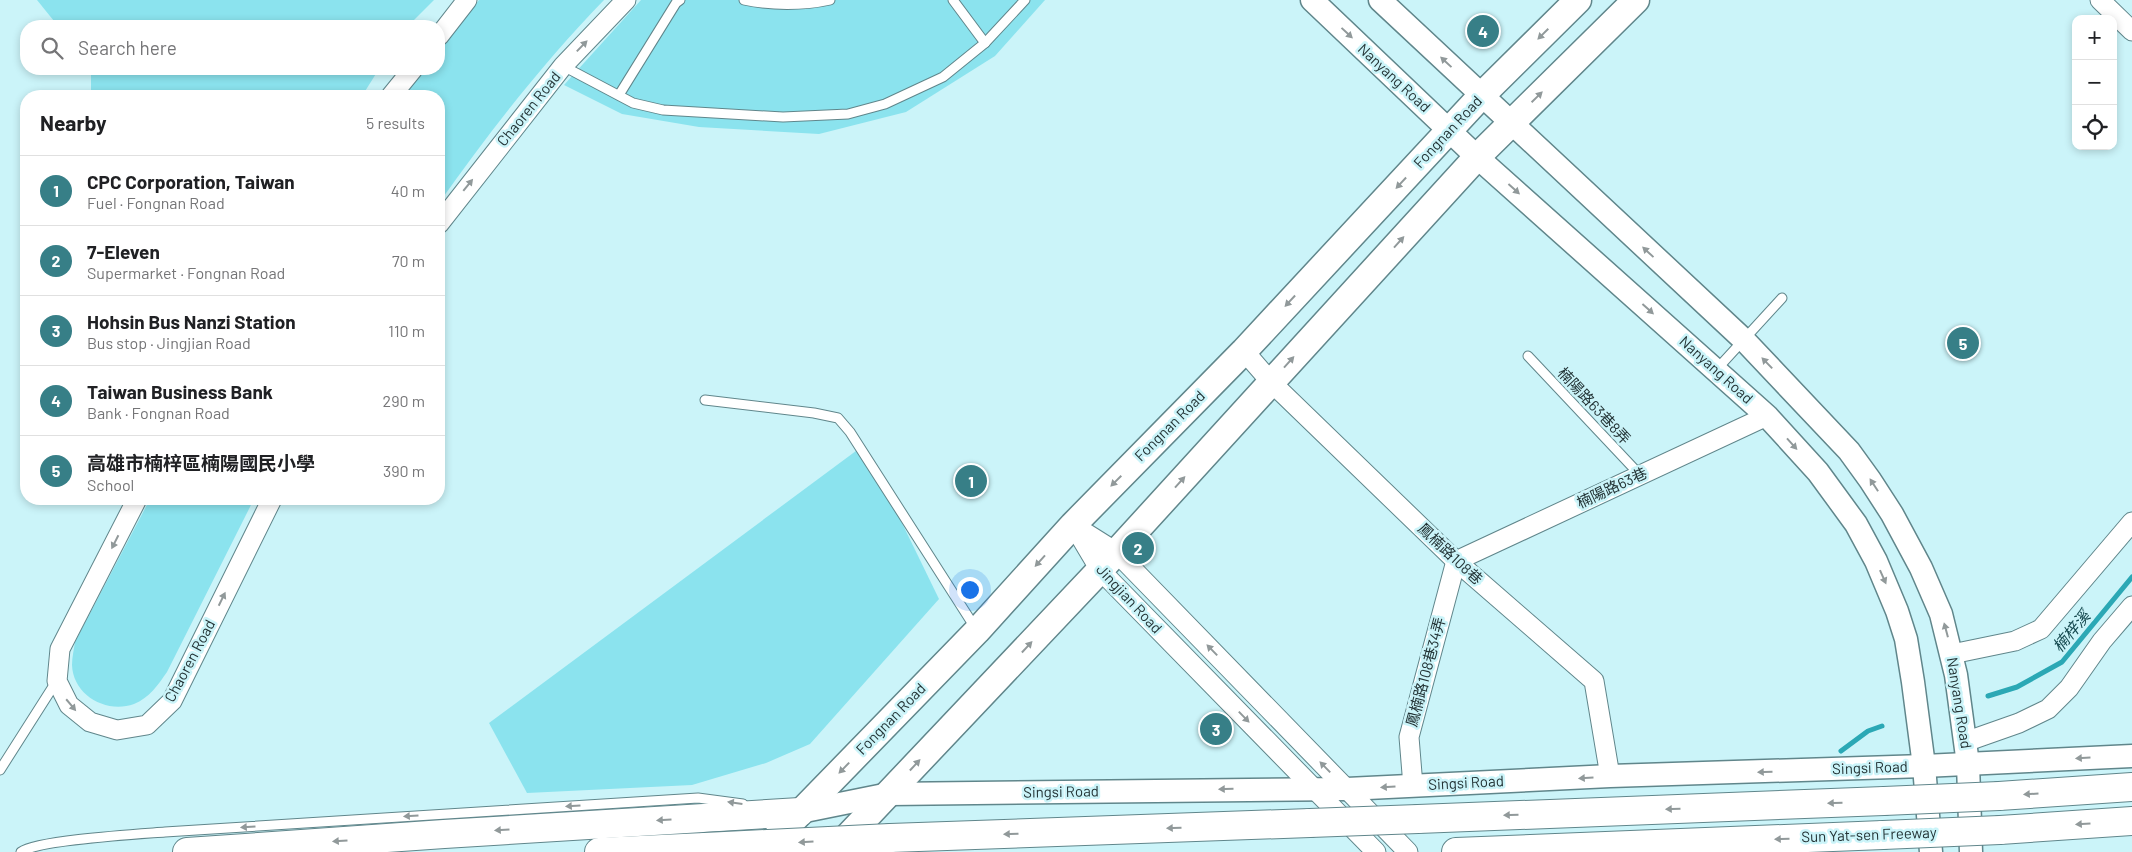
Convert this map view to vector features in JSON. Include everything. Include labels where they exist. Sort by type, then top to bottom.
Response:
[{"type":"highway","points":[[599,852],[890,838],[1884,801],[2132,788]]},
{"type":"highway","points":[[187,852],[800,812]]},
{"type":"highway","name":"Sun Yat-sen Freeway","points":[[1456,852],[2000,830],[2132,821]]},
{"type":"main road","name":"Fongnan Road","points":[[762,852],[977,631],[1073,525],[1244,351],[1482,95],[1578,0]]},
{"type":"main road","points":[[834,852],[1108,561],[1477,157],[1636,0]]},
{"type":"street","points":[[445,28],[467,0]]},
{"type":"street","name":"Chaoren Road","points":[[445,216],[563,66],[626,0]]},
{"type":"street","name":"Nanyang Road","points":[[1312,0],[1477,157],[1767,416],[1818,472],[1856,524],[1876,561],[1897,611],[1906,639],[1914,682],[1924,766],[1931,852]]},
{"type":"street","name":"Nanyang Road","points":[[1380,0],[1744,340],[1849,451],[1870,480],[1892,514],[1921,568],[1941,614],[1952,654],[1968,764],[1971,852]]},
{"type":"street","points":[[2100,0],[2132,31]]},
{"type":"street","points":[[396,90],[408,75]]},
{"type":"street","name":"鳳楠路108巷","points":[[1244,351],[1272,382],[1456,561],[1594,681],[1610,776]]},
{"type":"street","name":"楠陽路63巷","points":[[1456,561],[1767,416]]},
{"type":"street","points":[[57,681],[60,649],[134,505]]},
{"type":"street","name":"Chaoren Road","points":[[57,681],[69,705],[90,722],[117,730],[147,725],[172,702],[269,505]]},
{"type":"street","points":[[1952,654],[2015,641],[2040,629],[2132,522]]},
{"type":"street","name":"Jingjian Road","points":[[1073,525],[1108,561],[1313,788],[1376,852]]},
{"type":"street","name":"Jingjian Road","points":[[1108,561],[1347,789],[1408,852]]},
{"type":"street","name":"鳳楠路108巷34弄","points":[[1413,786],[1409,738],[1456,561]]},
{"type":"street","points":[[1965,742],[2019,723],[2048,709],[2069,688],[2102,642],[2132,606]]},
{"type":"street","name":"Singsi Road","points":[[800,812],[889,794],[1347,789],[1610,776],[1879,768],[2132,756]]},
{"type":"lane","points":[[619,95],[632,77],[676,3],[680,0]]},
{"type":"lane","points":[[744,0],[760,4],[814,3],[830,0]]},
{"type":"lane","points":[[953,0],[985,43]]},
{"type":"lane","points":[[563,66],[633,103],[663,110],[783,117],[848,114],[885,104],[943,77],[985,43],[1025,0]]},
{"type":"lane","points":[[1716,370],[1782,298]]},
{"type":"lane","name":"楠陽路63巷8弄","points":[[1528,356],[1640,475]]},
{"type":"lane","points":[[704,400],[814,413],[838,418],[850,432],[977,631]]},
{"type":"lane","points":[[0,770],[57,681]]},
{"type":"lane","points":[[22,852],[25,849],[87,839],[165,832],[698,798],[800,812]]},
{"type":"shaded area","points":[[37,0],[434,0],[414,20],[53,20]]},
{"type":"shaded area","points":[[479,0],[604,0],[518,98],[445,195],[445,90],[408,90],[419,75],[445,75],[445,42]]},
{"type":"shaded area","points":[[641,0],[1045,0],[995,56],[906,112],[819,134],[699,127],[622,114],[564,85]]},
{"type":"shaded area","points":[[91,75],[375,75],[366,90],[91,90]]},
{"type":"shaded area","points":[[864,445],[939,599],[810,744],[766,763],[692,785],[527,793],[489,723]]},
{"type":"shaded area","points":[[147,505],[251,505],[167,672],[153,691],[134,704],[123,706],[102,704],[93,700],[78,685],[74,676],[72,665],[75,642]]},
{"type":"waterway","name":"楠梓溪","points":[[1988,696],[2017,687],[2062,662],[2132,577]]},
{"type":"waterway","name":"楠梓溪","points":[[1841,751],[1868,731],[1882,726]]},
{"type":"place","name":"Taiwan Business Bank","points":[[1483,31]]},
{"type":"place","name":"高雄市楠梓區楠陽國民小學","points":[[1963,343]]},
{"type":"place","name":"CPC Corporation, Taiwan","points":[[971,481]]},
{"type":"place","name":"7-Eleven","points":[[1138,548]]},
{"type":"place","name":"Hohsin Bus Nanzi Station","points":[[1216,729]]}]
